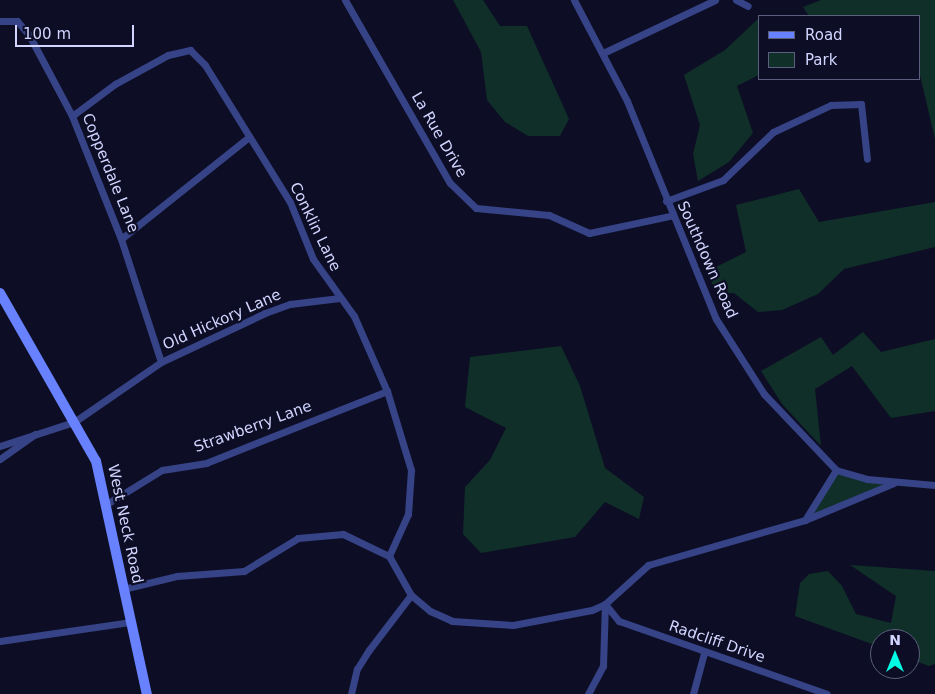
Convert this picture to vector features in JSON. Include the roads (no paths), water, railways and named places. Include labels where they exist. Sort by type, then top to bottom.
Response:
[{"type":"street","name":"La Rue Drive","points":[[345,0],[450,183],[468,203],[493,212],[549,215],[589,233],[670,216]]},
{"type":"street","name":"Southdown Road","points":[[574,0],[603,53],[666,202],[670,216],[716,318],[760,388],[810,447],[836,470],[894,483],[935,486]]},
{"type":"street","points":[[603,53],[715,0]]},
{"type":"street","points":[[736,0],[748,6]]},
{"type":"street","name":"Copperdale Lane","points":[[0,21],[17,21],[29,35],[72,116],[121,239],[160,362]]},
{"type":"street","name":"Conklin Lane","points":[[72,116],[115,84],[168,55],[190,50],[206,65],[290,202],[313,259],[354,316],[387,391],[411,470],[408,514],[389,556]]},
{"type":"street","points":[[666,202],[723,180],[773,132],[831,106],[861,104],[866,159]]},
{"type":"street","points":[[121,239],[249,137]]},
{"type":"street","name":"West Neck Road","points":[[0,293],[96,461],[147,694]]},
{"type":"street","name":"Old Hickory Lane","points":[[74,422],[160,362],[290,304],[340,298]]},
{"type":"street","name":"Strawberry Lane","points":[[105,505],[162,470],[206,463],[387,391]]},
{"type":"street","points":[[0,446],[42,430],[74,422]]},
{"type":"street","points":[[0,459],[42,430]]},
{"type":"street","points":[[805,520],[836,470]]},
{"type":"street","points":[[124,589],[177,576],[244,571],[298,538],[320,533],[364,540],[389,556],[411,595],[452,621],[485,626],[592,610],[605,604],[648,565],[805,520],[894,483]]},
{"type":"street","points":[[351,694],[357,669],[368,650],[411,595]]},
{"type":"street","points":[[588,694],[603,666],[605,604]]},
{"type":"street","name":"Radcliff Drive","points":[[605,604],[619,621],[805,691],[827,694]]},
{"type":"street","points":[[0,641],[130,622]]},
{"type":"street","points":[[693,694],[704,653]]}]
